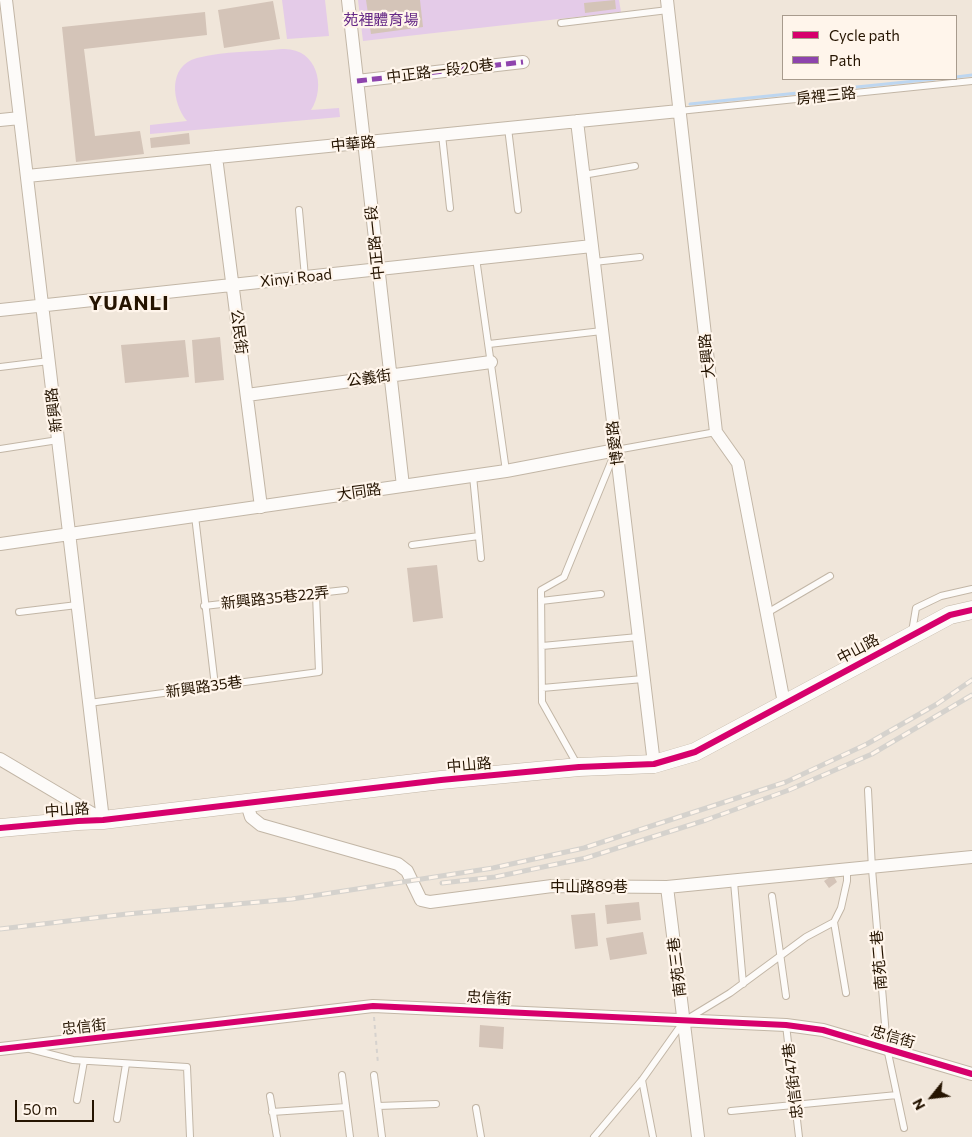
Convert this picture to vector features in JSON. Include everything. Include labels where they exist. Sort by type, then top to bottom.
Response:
[{"type":"street","name":"新興路","points":[[6,0],[103,820]]},
{"type":"street","name":"中正路一段","points":[[348,0],[403,486]]},
{"type":"street","name":"大興路","points":[[668,5],[716,432],[738,463],[784,703]]},
{"type":"street","name":"中正路一段20巷","points":[[357,81],[523,62]]},
{"type":"street","name":"中華路","points":[[27,176],[680,111]]},
{"type":"street","points":[[0,120],[20,118]]},
{"type":"street","name":"博愛路","points":[[577,121],[654,764]]},
{"type":"street","name":"公民街","points":[[216,157],[261,507]]},
{"type":"street","name":"Xinyi Road","points":[[0,310],[592,246]]},
{"type":"street","name":"公義街","points":[[247,395],[491,362]]},
{"type":"street","name":"大同路","points":[[0,544],[69,536],[474,476],[616,450]]},
{"type":"street","name":"中山路","points":[[0,828],[78,820],[103,820],[246,802],[579,768],[654,764],[695,752],[950,614],[972,610]]},
{"type":"street","points":[[0,759],[103,820]]},
{"type":"street","name":"中山路89巷","points":[[246,802],[251,817],[261,825],[398,864],[407,871],[421,900],[430,902],[552,886],[667,887],[734,882],[972,857]]},
{"type":"street","name":"南苑三巷","points":[[667,887],[698,1137]]},
{"type":"street","name":"忠信街","points":[[0,1049],[374,1006],[786,1025],[823,1030],[972,1074]]},
{"type":"lane","points":[[561,24],[668,5]]},
{"type":"lane","name":"房裡三路","points":[[680,111],[972,81]]},
{"type":"lane","points":[[508,128],[518,210]]},
{"type":"lane","points":[[442,135],[450,208]]},
{"type":"lane","points":[[583,175],[636,166]]},
{"type":"lane","points":[[299,210],[305,277]]},
{"type":"lane","points":[[594,262],[640,257]]},
{"type":"lane","points":[[476,258],[506,471]]},
{"type":"lane","points":[[489,344],[602,331]]},
{"type":"lane","points":[[0,368],[49,361]]},
{"type":"lane","name":"大同路","points":[[616,450],[716,432]]},
{"type":"lane","points":[[0,449],[58,440]]},
{"type":"lane","points":[[579,768],[542,702],[541,590],[564,577],[616,450]]},
{"type":"lane","points":[[474,476],[481,558]]},
{"type":"lane","name":"新興路35巷22弄","points":[[195,516],[214,686]]},
{"type":"lane","points":[[412,545],[479,536]]},
{"type":"lane","points":[[767,613],[830,576]]},
{"type":"lane","points":[[911,635],[916,608],[941,596],[972,589]]},
{"type":"lane","name":"新興路35巷22弄","points":[[204,606],[345,590]]},
{"type":"lane","name":"新興路35巷","points":[[89,703],[319,672],[316,594]]},
{"type":"lane","points":[[542,601],[601,594]]},
{"type":"lane","points":[[19,612],[77,605]]},
{"type":"lane","points":[[542,646],[638,636]]},
{"type":"lane","points":[[542,688],[644,679]]},
{"type":"lane","name":"南苑二巷","points":[[868,790],[872,868],[887,1048],[904,1128]]},
{"type":"lane","points":[[594,1137],[642,1080],[684,1021],[744,984],[806,937],[834,922],[841,908],[847,881],[847,870]]},
{"type":"lane","points":[[734,882],[744,984]]},
{"type":"lane","points":[[772,896],[786,996]]},
{"type":"lane","points":[[834,922],[846,993]]},
{"type":"lane","name":"忠信街47巷","points":[[786,1025],[797,1106],[799,1137]]},
{"type":"lane","points":[[21,1047],[73,1060],[187,1067],[190,1137]]},
{"type":"lane","points":[[77,1100],[84,1061]]},
{"type":"lane","points":[[117,1119],[126,1064]]},
{"type":"lane","points":[[342,1075],[350,1137]]},
{"type":"lane","points":[[374,1075],[382,1137]]},
{"type":"lane","points":[[642,1080],[653,1137]]},
{"type":"lane","points":[[731,1112],[897,1095]]},
{"type":"lane","points":[[270,1096],[277,1137]]},
{"type":"lane","points":[[378,1106],[436,1104]]},
{"type":"lane","points":[[272,1112],[346,1107]]},
{"type":"lane","points":[[476,1108],[480,1137]]},
{"type":"path","points":[[374,1006],[378,1064]]},
{"type":"green space","points":[[282,0],[325,0],[329,36],[287,39]]},
{"type":"green space","name":"苑裡體育場","points":[[358,0],[619,0],[621,12],[363,41]]},
{"type":"green space","points":[[282,49],[294,50],[303,54],[315,69],[318,79],[318,90],[311,110],[339,108],[340,117],[150,134],[150,125],[187,121],[178,105],[175,86],[181,69],[187,62],[218,54]]},
{"type":"building","points":[[366,0],[420,0],[423,27],[371,34]]},
{"type":"building","points":[[615,0],[616,9],[585,13],[584,3]]},
{"type":"building","points":[[273,1],[280,39],[224,48],[218,10]]},
{"type":"building","points":[[205,12],[207,35],[84,49],[95,136],[140,131],[144,154],[76,162],[62,27]]},
{"type":"building","points":[[189,133],[190,144],[151,148],[150,138]]},
{"type":"building","points":[[220,337],[224,380],[195,383],[192,340]]},
{"type":"building","points":[[185,340],[189,377],[125,383],[121,345]]},
{"type":"building","points":[[437,565],[443,618],[413,622],[407,568]]},
{"type":"building","points":[[833,875],[837,882],[829,888],[824,881]]},
{"type":"building","points":[[639,902],[641,920],[607,924],[605,905]]},
{"type":"building","points":[[595,913],[598,946],[575,949],[571,915]]},
{"type":"building","points":[[643,932],[647,954],[610,960],[606,938]]},
{"type":"building","points":[[480,1025],[504,1027],[503,1049],[479,1047]]},
{"type":"waterway","points":[[957,77],[972,75]]},
{"type":"waterway","points":[[690,104],[925,80]]},
{"type":"railway","points":[[0,929],[127,914],[292,899],[493,868],[584,848],[786,782],[867,744],[937,704],[972,680]]},
{"type":"railway","points":[[442,883],[495,877],[586,858],[706,820],[789,790],[872,754],[972,695]]},
{"type":"marked path","points":[[357,81],[523,62]]},
{"type":"cycle path","points":[[0,828],[103,820],[441,780],[579,767],[654,764],[695,752],[950,615],[972,610]]},
{"type":"cycle path","points":[[0,1049],[373,1006],[786,1025],[823,1030],[972,1074]]},
{"type":"district","name":"YUANLI","points":[[129,303]]}]
